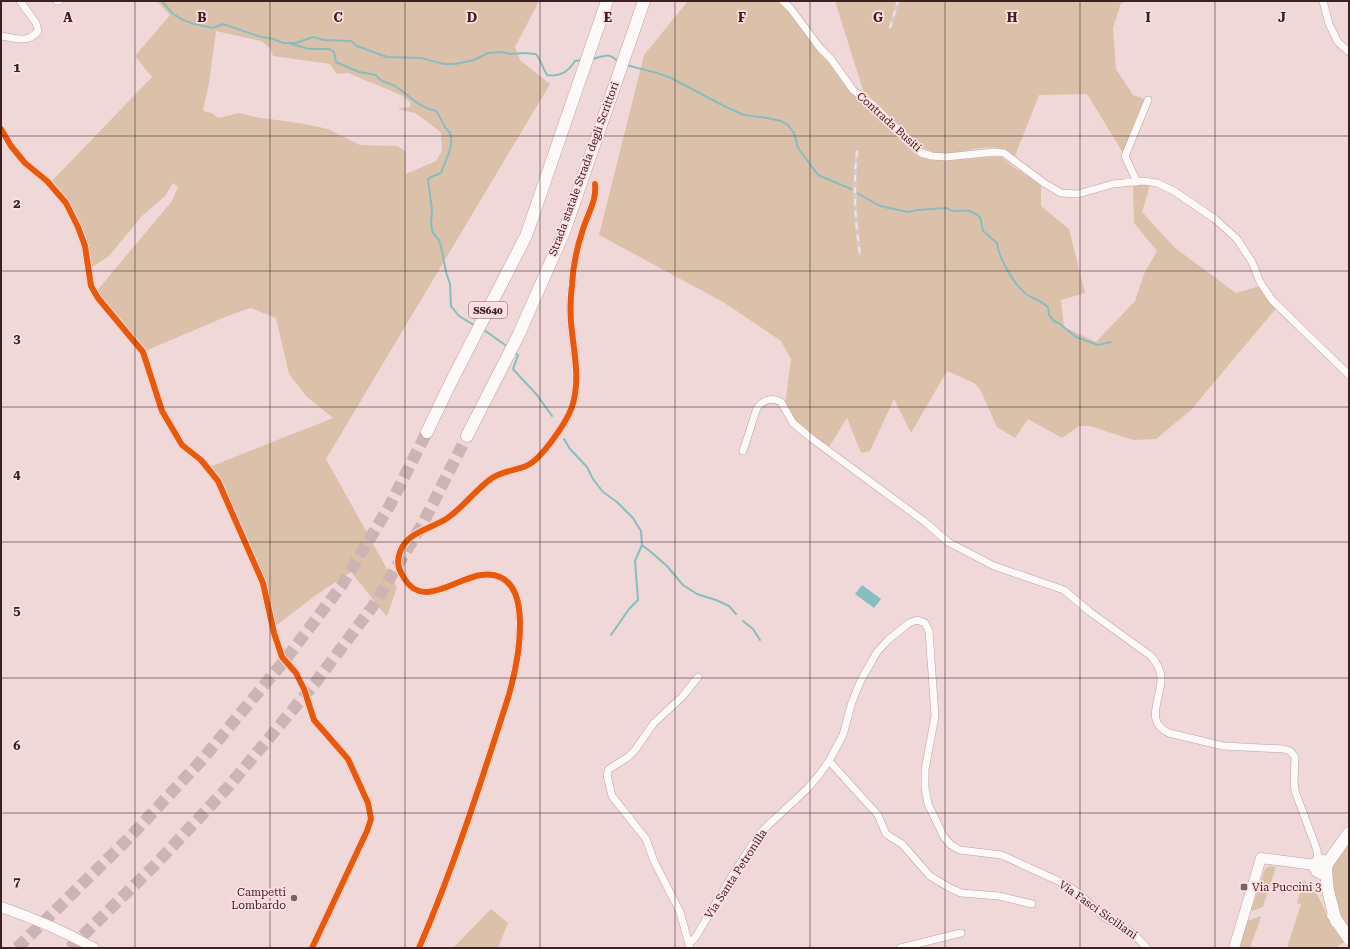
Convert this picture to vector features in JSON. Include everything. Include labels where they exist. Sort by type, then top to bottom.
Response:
[{"type":"main road","name":"SS640","points":[[427,432],[526,236],[606,1]]},
{"type":"main road","name":"Strada statale Strada degli Scrittori","points":[[467,436],[519,334],[564,232],[644,1]]},
{"type":"main road","points":[[1320,866],[1335,843],[1347,836]]},
{"type":"main road","points":[[1234,948],[1261,858],[1320,866]]},
{"type":"main road","points":[[1320,866],[1336,921],[1349,939]]},
{"type":"main road","points":[[1,907],[28,916],[68,934],[94,948]]},
{"type":"street","points":[[1,36],[27,40],[33,37],[38,31],[36,23],[20,1]]},
{"type":"street","name":"Contrada Busiti","points":[[783,1],[791,9],[820,48],[831,59],[853,90],[872,104],[921,153],[932,156],[946,157],[995,152],[1004,153],[1044,183],[1061,193],[1078,194],[1113,184],[1140,181],[1157,183],[1174,191],[1215,219],[1237,238],[1252,262],[1260,282],[1272,300],[1349,375]]},
{"type":"street","points":[[1323,1],[1329,24],[1338,42],[1349,52]]},
{"type":"street","points":[[1140,181],[1126,156],[1148,100]]},
{"type":"street","points":[[1,129],[11,146],[25,163],[47,181],[66,203],[78,227],[85,246],[91,286],[98,298],[142,352],[162,411],[182,445],[201,460],[218,481],[263,583],[274,633],[282,657],[296,673],[304,689],[314,720],[348,759],[368,803],[371,819],[367,831],[312,948]]},
{"type":"street","points":[[419,948],[442,892],[476,798],[513,682],[521,620],[518,597],[504,580],[493,575],[476,576],[448,588],[425,591],[415,588],[408,583],[402,575],[399,566],[399,556],[404,543],[411,536],[447,519],[497,475],[529,465],[557,435],[568,418],[575,396],[577,376],[570,316],[572,276],[576,255],[595,196],[594,184]]},
{"type":"street","points":[[743,451],[757,408],[767,400],[778,400],[781,402],[793,423],[924,522],[948,542],[998,568],[1064,590],[1090,612],[1151,656],[1156,661],[1160,672],[1160,686],[1155,716],[1157,724],[1164,731],[1223,746],[1284,749],[1290,751],[1294,755],[1296,761],[1294,782],[1295,791],[1317,850],[1320,866]]},
{"type":"street","name":"Via Santa Petronilla","points":[[690,945],[760,833],[808,788],[829,761],[843,735],[853,698],[872,659],[888,640],[909,623],[913,621],[921,621]]},
{"type":"street","name":"Via Fasci Siciliani","points":[[921,621],[927,626],[930,635],[935,716],[925,770],[926,795],[932,814],[944,837],[956,848],[1006,857],[1066,885],[1077,892],[1104,917],[1134,934],[1147,948]]},
{"type":"street","name":"Via Santa Petronilla","points":[[690,945],[680,912],[654,862],[646,839],[612,796],[607,775],[609,768],[628,757],[635,750],[654,723],[682,697],[698,677]]},
{"type":"street","points":[[829,761],[878,815],[886,834],[902,844],[930,876],[961,893],[999,896],[1032,904]]},
{"type":"street","points":[[900,948],[961,933]]},
{"type":"shaded area","points":[[157,1],[539,1],[515,47],[520,60],[550,84],[326,459],[397,587],[387,617],[351,572],[316,595],[273,628],[263,583],[233,514],[207,468],[333,418],[307,397],[289,374],[276,318],[251,308],[230,315],[143,352],[95,293],[172,201],[178,187],[173,183],[165,196],[142,216],[109,256],[89,269],[85,246],[66,203],[49,184],[152,77],[135,56],[170,15]],"holes":[[[216,31],[261,41],[270,48],[273,56],[330,64],[337,74],[348,73],[401,95],[410,102],[410,107],[397,109],[415,113],[441,133],[442,151],[436,161],[406,174],[406,152],[398,146],[360,145],[328,129],[305,124],[255,117],[239,113],[218,118],[212,113],[203,111],[209,83]]]},
{"type":"shaded area","points":[[688,1],[776,1],[782,4],[847,88],[915,154],[927,159],[937,160],[1002,157],[1012,166],[1041,185],[1041,206],[1069,229],[1085,293],[1061,300],[1064,327],[1096,342],[1135,301],[1144,274],[1157,251],[1134,223],[1133,182],[1151,182],[1142,212],[1175,248],[1236,293],[1263,285],[1278,306],[1191,410],[1156,439],[1133,440],[1090,426],[1079,426],[1062,438],[1028,419],[1015,438],[997,427],[980,389],[974,383],[947,371],[911,433],[894,399],[870,451],[861,453],[847,418],[827,450],[811,438],[784,407],[791,359],[781,341],[723,302],[599,235],[644,55]]},
{"type":"shaded area","points":[[835,1],[1131,1],[1121,3],[1113,28],[1116,69],[1133,95],[1148,100],[1125,156],[1087,94],[1039,95],[1015,156],[998,148],[953,153],[934,152],[924,149],[863,90]]},
{"type":"shaded area","points":[[1349,842],[1349,933],[1340,920],[1329,872]]},
{"type":"shaded area","points":[[1270,866],[1276,867],[1263,907],[1251,911],[1264,871]]},
{"type":"shaded area","points":[[1304,880],[1317,894],[1333,927],[1344,942],[1336,948],[1287,948],[1301,904],[1297,903]]},
{"type":"shaded area","points":[[491,909],[508,923],[498,948],[453,948]]},
{"type":"shaded area","points":[[1260,916],[1261,917],[1250,948],[1238,948],[1247,921]]},
{"type":"water","points":[[862,585],[881,599],[874,608],[855,594]]},
{"type":"waterway","points":[[162,1],[172,13],[183,20],[194,24],[213,28],[223,24],[283,43],[296,43],[313,37],[324,40],[351,41],[357,46],[387,57],[421,58],[444,64],[455,64],[474,60],[488,53],[502,52],[509,54],[536,54],[547,75],[563,73],[570,68],[575,61],[582,60]]},
{"type":"waterway","points":[[291,44],[309,49],[329,49],[334,52],[336,62],[359,72],[376,75],[383,82],[395,86],[419,104],[436,111],[450,133],[451,143],[449,153],[441,173],[428,179],[432,210],[431,224],[433,233],[439,240],[442,251],[450,284],[451,306],[459,316],[474,325]]},
{"type":"waterway","points":[[592,59],[609,56],[618,62]]},
{"type":"waterway","points":[[626,65],[671,78],[744,115],[781,121],[788,125],[794,133],[798,148],[818,175],[851,189]]},
{"type":"waterway","points":[[857,193],[880,206],[908,212],[947,208],[952,211],[973,212],[980,217],[983,231],[997,243],[998,250],[1004,264],[1018,286],[1029,296],[1048,307],[1049,315],[1054,321],[1076,337],[1098,345],[1111,342]]},
{"type":"waterway","points":[[484,330],[508,347]]},
{"type":"waterway","points":[[514,352],[518,355],[513,369],[537,395],[552,416]]},
{"type":"waterway","points":[[564,439],[570,449],[587,467],[593,479],[603,492],[617,502],[633,518],[641,531],[642,545],[667,566],[683,585],[697,594],[729,606],[736,614]]},
{"type":"waterway","points":[[611,635],[629,609],[638,600],[635,561],[642,545]]},
{"type":"waterway","points":[[743,621],[753,629],[760,640]]},
{"type":"tunnel","points":[[17,948],[126,841],[200,762],[285,660],[342,585],[390,505],[427,432]]},
{"type":"tunnel","points":[[70,948],[153,867],[229,786],[315,683],[373,606],[423,523],[467,436]]},
{"type":"railway","points":[[890,28],[898,1]]},
{"type":"railway","points":[[857,151],[855,203],[860,255]]},
{"type":"cycle path","points":[[1,129],[11,146],[25,163],[47,181],[66,203],[78,227],[85,246],[91,286],[98,298],[143,352],[162,411],[182,445],[201,460],[218,481],[263,583],[274,633],[282,657],[296,673],[304,689],[314,720],[348,759],[368,803],[371,819],[367,831],[312,948]]},
{"type":"cycle path","points":[[419,948],[444,887],[508,698],[516,665],[520,622],[518,602],[511,586],[499,577],[481,575],[471,577],[439,590],[429,592],[419,591],[410,586],[401,573],[398,558],[403,545],[413,535],[452,515],[492,478],[526,466],[532,462],[546,449],[569,414],[576,388],[571,326],[573,271],[581,236],[595,196],[595,184]]},
{"type":"place","name":"Via Puccini 3","points":[[1244,887]]},
{"type":"place","name":"Campetti Lombardo","points":[[294,898]]}]
